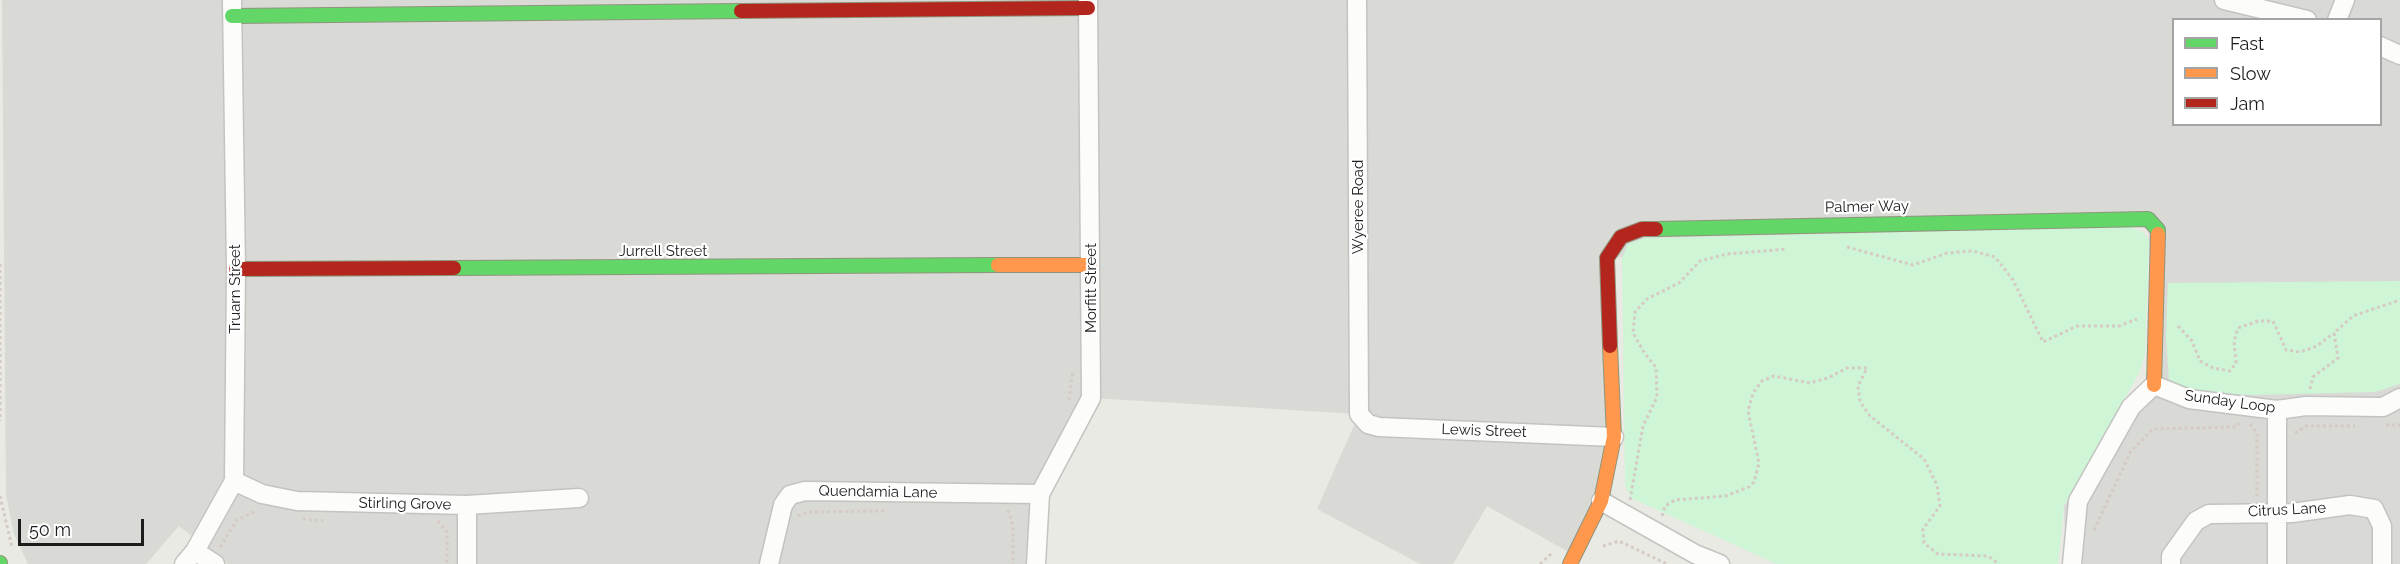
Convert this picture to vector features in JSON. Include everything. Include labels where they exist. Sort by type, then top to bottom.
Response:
[{"type":"street","name":"Wyeree Road","points":[[1357,0],[1359,414]]},
{"type":"street","points":[[2224,0],[2299,18]]},
{"type":"street","points":[[2338,18],[2344,0]]},
{"type":"street","points":[[232,8],[1088,4]]},
{"type":"street","name":"Morfitt Street","points":[[1036,564],[1040,494],[1091,398],[1088,4]]},
{"type":"street","name":"Truarn Street","points":[[189,558],[234,481],[236,269],[232,8]]},
{"type":"street","points":[[2382,47],[2400,55]]},
{"type":"street","name":"Palmer Way","points":[[1570,564],[1600,501],[1614,436],[1607,258],[1621,237],[1642,229],[2148,219],[2158,230],[2154,385]]},
{"type":"street","name":"Jurrell Street","points":[[236,269],[1090,266]]},
{"type":"street","points":[[2072,564],[2078,501],[2131,407],[2154,385]]},
{"type":"street","name":"Sunday Loop","points":[[2154,385],[2189,399],[2277,410],[2306,406],[2383,407],[2400,398]]},
{"type":"street","points":[[2277,410],[2277,564]]},
{"type":"street","name":"Lewis Street","points":[[1359,414],[1368,424],[1379,427],[1614,436]]},
{"type":"street","name":"Stirling Grove","points":[[234,481],[262,494],[297,501],[466,505],[579,498]]},
{"type":"street","name":"Quendamia Lane","points":[[769,564],[783,505],[790,495],[797,493],[1040,494]]},
{"type":"street","points":[[1600,501],[1695,554],[1720,564]]},
{"type":"street","points":[[466,505],[467,564]]},
{"type":"street","name":"Citrus Lane","points":[[2171,564],[2171,556],[2196,522],[2209,514],[2276,513],[2350,505],[2374,509],[2382,526],[2382,564]]},
{"type":"street","points":[[189,558],[213,563]]},
{"type":"path","points":[[1836,247],[1883,255],[1913,265],[1947,253],[1973,251],[1995,257],[2013,280],[2043,342],[2077,326],[2119,326],[2135,319],[2169,316],[2192,341],[2200,361],[2213,368],[2230,371],[2235,363],[2234,341],[2238,328],[2259,321],[2273,321],[2286,350],[2300,352],[2317,346],[2353,316],[2400,300]]},
{"type":"path","points":[[1630,504],[1643,426],[1657,397],[1656,367],[1645,354],[1633,333],[1635,312],[1647,299],[1679,283],[1700,261],[1727,254],[1793,248]]},
{"type":"path","points":[[0,264],[0,421]]},
{"type":"path","points":[[2306,426],[2306,406],[2313,377],[2338,358],[2334,333]]},
{"type":"path","points":[[1660,520],[1665,506],[1675,500],[1725,496],[1755,482],[1759,463],[1748,411],[1753,393],[1762,381],[1774,376],[1810,383],[1828,378],[1847,368],[1867,368],[1858,386],[1860,402],[1870,416],[1924,459],[1937,485],[1940,506],[1926,522],[1922,535],[1924,543],[1938,554],[1988,556],[1999,564]]},
{"type":"path","points":[[2093,531],[2132,451],[2153,429],[2236,427],[2241,421],[2249,423],[2257,433],[2257,512]]},
{"type":"path","points":[[2377,425],[2400,425]]},
{"type":"path","points":[[2290,435],[2306,426],[2365,426]]},
{"type":"path","points":[[0,496],[13,552]]},
{"type":"path","points":[[213,563],[237,520],[258,510]]},
{"type":"path","points":[[794,518],[807,512],[887,511]]},
{"type":"path","points":[[997,511],[1008,511]]},
{"type":"path","points":[[298,518],[332,521]]},
{"type":"path","points":[[426,521],[438,521],[447,532],[447,564]]},
{"type":"path","points":[[1594,549],[1619,541],[1667,564]]},
{"type":"shaded area","points":[[2,0],[2400,0],[2400,564],[2066,564],[2064,506],[2154,385],[2148,219],[1607,258],[1614,437],[1574,555],[1487,506],[1453,564],[1420,564],[1317,509],[1359,414],[1092,398],[1040,494],[1036,564],[228,564],[179,526],[146,564],[28,564],[14,534],[6,495]]},
{"type":"green space","points":[[2131,227],[2144,233],[2149,241],[2145,355],[2139,373],[2064,506],[2058,564],[1777,564],[1631,498],[1625,485],[1622,258],[1628,244],[1645,238]]},
{"type":"green space","points":[[2400,281],[2400,384],[2375,392],[2254,395],[2198,393],[2169,382],[2166,336],[2168,283]]},
{"type":"traffic: fast","points":[[232,16],[741,11]]},
{"type":"traffic: fast","points":[[1656,229],[2148,219],[2158,230],[2158,234]]},
{"type":"traffic: fast","points":[[454,268],[998,265]]},
{"type":"traffic: slow","points":[[2154,385],[2158,234]]},
{"type":"traffic: slow","points":[[998,265],[1090,265]]},
{"type":"traffic: slow","points":[[1570,564],[1601,501],[1614,437],[1610,346]]},
{"type":"traffic: jam","points":[[741,11],[1088,8]]},
{"type":"traffic: jam","points":[[1610,346],[1607,258],[1621,237],[1642,229],[1656,229]]},
{"type":"traffic: jam","points":[[236,269],[454,268]]}]
